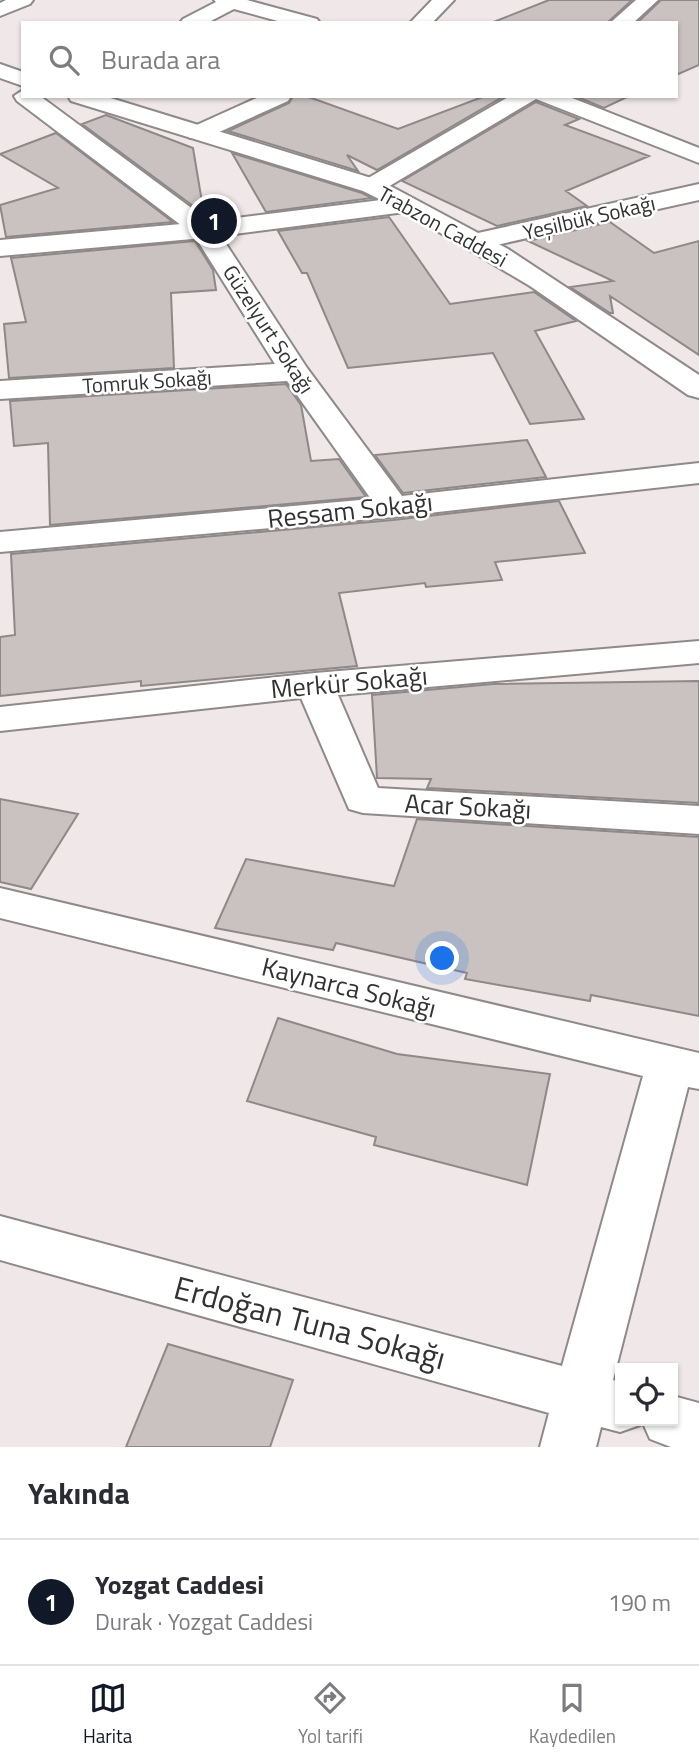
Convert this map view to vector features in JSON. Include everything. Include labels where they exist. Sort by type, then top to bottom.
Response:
[{"type":"street","points":[[0,10],[23,0]]},
{"type":"street","points":[[422,21],[444,0]]},
{"type":"street","points":[[623,21],[649,0]]},
{"type":"street","points":[[194,21],[231,1],[303,21]]},
{"type":"street","points":[[0,71],[21,78]]},
{"type":"street","name":"Güzelyurt Sokağı","points":[[0,78],[21,93]]},
{"type":"street","name":"Güzelyurt Sokağı","points":[[28,98],[204,230],[295,372],[393,507]]},
{"type":"street","name":"Trabzon Caddesi","points":[[85,98],[372,186],[410,204],[478,242],[699,389]]},
{"type":"street","points":[[198,133],[276,98]]},
{"type":"street","points":[[372,186],[524,98]]},
{"type":"street","points":[[552,98],[694,149]]},
{"type":"street","name":"Yeşilbük Sokağı","points":[[478,242],[697,194]]},
{"type":"street","points":[[0,248],[204,230],[410,204]]},
{"type":"street","name":"Tomruk Sokağı","points":[[0,390],[295,372]]},
{"type":"street","name":"Ressam Sokağı","points":[[0,542],[393,507],[699,473]]},
{"type":"street","name":"Merkür Sokağı","points":[[0,719],[315,685],[699,652]]},
{"type":"street","name":"Acar Sokağı","points":[[315,685],[363,800],[699,820]]},
{"type":"street","name":"Kaynarca Sokağı","points":[[0,903],[684,1067]]},
{"type":"street","points":[[568,1447],[601,1402],[684,1067]]},
{"type":"street","name":"Erdoğan Tuna Sokağı","points":[[0,1238],[601,1402]]},
{"type":"street","points":[[678,1423],[699,1429]]},
{"type":"building","points":[[549,0],[632,0],[609,21],[496,21]]},
{"type":"building","points":[[661,0],[699,0],[699,65],[678,74],[678,21],[639,21]]},
{"type":"building","points":[[292,98],[312,98],[398,129],[480,98],[501,98],[377,170],[347,155],[358,171],[228,131],[289,103]]},
{"type":"building","points":[[580,98],[625,98],[604,108]]},
{"type":"building","points":[[536,102],[579,119],[565,125],[649,156],[566,191],[587,206],[497,226],[402,181]]},
{"type":"building","points":[[106,115],[193,148],[204,214],[82,124]]},
{"type":"building","points":[[56,133],[173,222],[6,237],[0,205],[58,188],[0,154]]},
{"type":"building","points":[[232,153],[362,193],[372,198],[266,212]]},
{"type":"building","points":[[389,217],[450,304],[534,292],[576,321],[535,331],[584,419],[530,424],[493,353],[348,368],[307,273],[302,273],[278,231]]},
{"type":"building","points":[[610,222],[654,253],[699,241],[699,355],[610,296],[613,313],[570,287],[613,281],[528,241]]},
{"type":"building","points":[[195,241],[213,270],[216,290],[171,293],[174,368],[9,378],[4,324],[26,322],[11,258]]},
{"type":"building","points":[[286,384],[301,405],[311,461],[339,459],[366,497],[50,525],[48,443],[14,446],[10,401]]},
{"type":"building","points":[[527,440],[546,477],[403,493],[375,455]]},
{"type":"building","points":[[559,501],[585,553],[495,562],[502,580],[426,587],[425,583],[339,593],[357,666],[141,686],[141,681],[0,696],[0,637],[15,635],[11,554],[393,520]]},
{"type":"building","points":[[699,681],[699,803],[427,788],[431,779],[377,778],[372,695],[493,684]]},
{"type":"building","points":[[0,799],[78,814],[31,889],[0,882]]},
{"type":"building","points":[[417,819],[699,837],[699,1016],[591,995],[590,1001],[465,979],[467,973],[336,943],[333,950],[215,928],[246,859],[394,886]]},
{"type":"building","points":[[278,1018],[397,1054],[550,1074],[527,1185],[374,1145],[376,1137],[247,1101]]},
{"type":"building","points":[[168,1344],[293,1380],[270,1447],[126,1447]]},
{"type":"place","name":"Yozgat Caddesi","points":[[214,221]]}]
